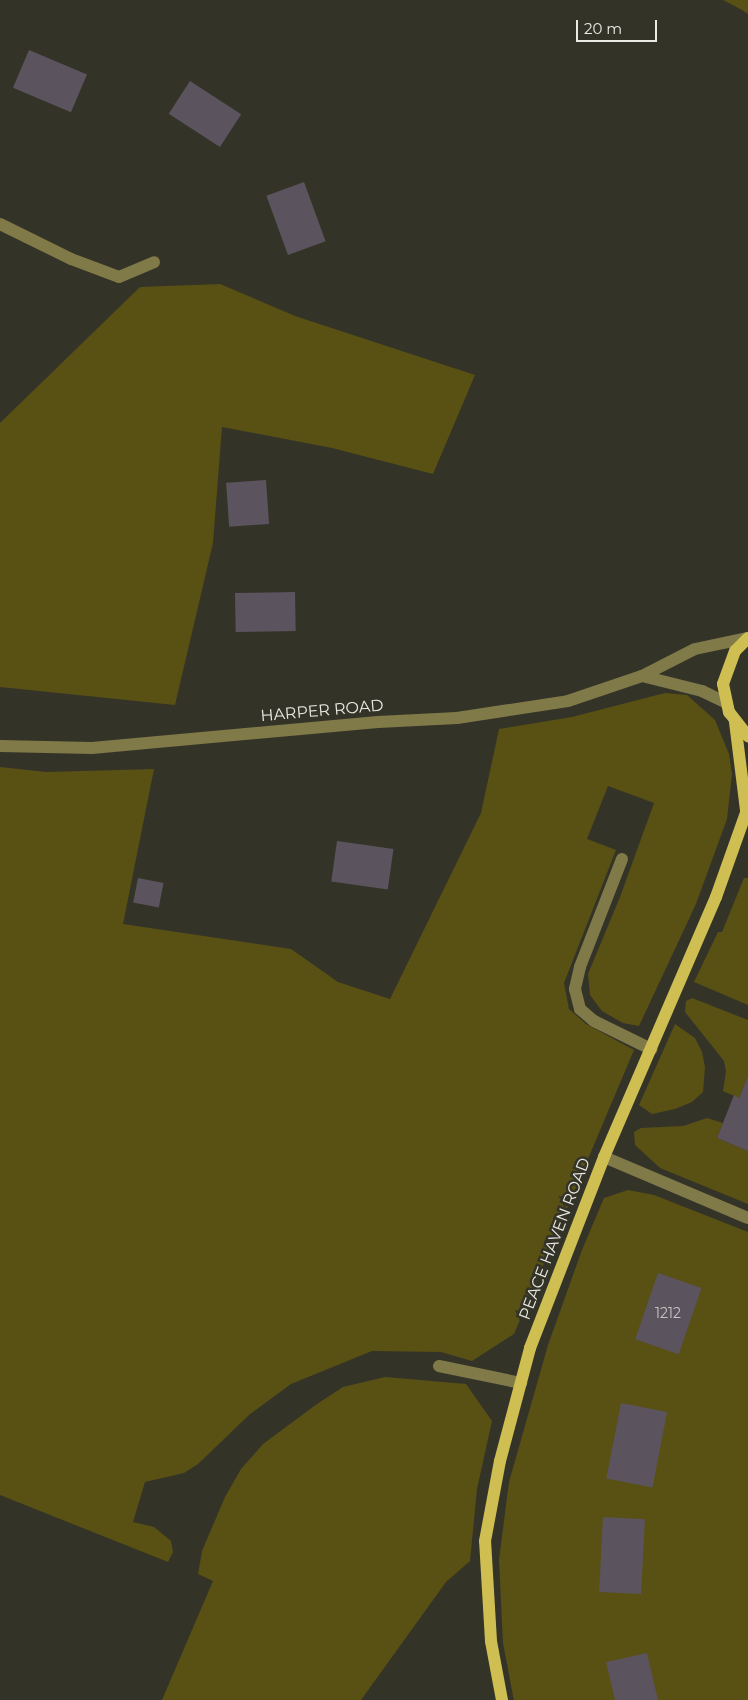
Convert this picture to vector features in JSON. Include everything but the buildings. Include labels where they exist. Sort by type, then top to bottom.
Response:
[{"type":"main road","points":[[748,638],[735,651],[727,667],[724,684],[725,702],[735,722],[748,736]]},
{"type":"main road","name":"PEACE HAVEN ROAD","points":[[502,1700],[490,1641],[485,1541],[500,1460],[530,1348],[604,1157],[716,897],[747,808],[735,722]]},
{"type":"street","points":[[0,224],[71,259],[119,277],[154,262]]},
{"type":"street","name":"HARPER ROAD","points":[[0,746],[92,748],[378,722],[457,718],[568,700],[642,676],[695,649],[748,638]]},
{"type":"street","points":[[642,676],[702,691],[725,702]]},
{"type":"street","points":[[622,859],[580,966],[575,989],[580,1009],[594,1021],[651,1049]]},
{"type":"street","points":[[604,1157],[748,1218]]},
{"type":"street","points":[[439,1366],[521,1383]]},
{"type":"shaded area","points":[[723,0],[748,0],[748,14],[742,10]]},
{"type":"shaded area","points":[[220,284],[295,316],[475,375],[433,474],[332,448],[222,427],[213,543],[175,705],[0,687],[0,423],[140,287]]},
{"type":"shaded area","points":[[665,693],[687,695],[715,720],[729,754],[732,774],[727,819],[696,904],[639,1026],[623,1023],[602,1011],[590,995],[588,974],[620,897],[654,803],[608,786],[587,839],[616,850],[564,983],[569,1009],[586,1024],[634,1050],[514,1334],[472,1361],[441,1352],[372,1351],[291,1384],[249,1415],[198,1464],[184,1473],[145,1482],[133,1522],[154,1527],[171,1541],[173,1552],[168,1562],[0,1495],[0,767],[46,772],[154,769],[123,924],[291,949],[338,982],[390,999],[481,813],[499,729],[572,717]]},
{"type":"shaded area","points":[[744,878],[748,878],[748,1005],[694,982],[718,932],[722,932]]},
{"type":"shaded area","points":[[692,998],[748,1020],[748,1076],[739,1098],[723,1091],[726,1071],[724,1061],[685,1012],[686,1001]]},
{"type":"shaded area","points":[[675,1024],[695,1038],[702,1052],[705,1067],[703,1092],[692,1102],[675,1109],[652,1114],[639,1105]]},
{"type":"shaded area","points":[[707,1118],[723,1123],[717,1138],[748,1151],[748,1204],[660,1168],[635,1145],[634,1132],[641,1128],[683,1126]]},
{"type":"shaded area","points":[[628,1190],[654,1195],[748,1232],[748,1700],[514,1700],[513,1696],[503,1643],[499,1560],[509,1482],[548,1345],[582,1250],[604,1198]]},
{"type":"shaded area","points":[[385,1377],[466,1384],[492,1421],[477,1489],[470,1561],[446,1582],[361,1700],[162,1700],[213,1581],[198,1574],[202,1551],[225,1497],[241,1469],[263,1444],[343,1387]]}]
